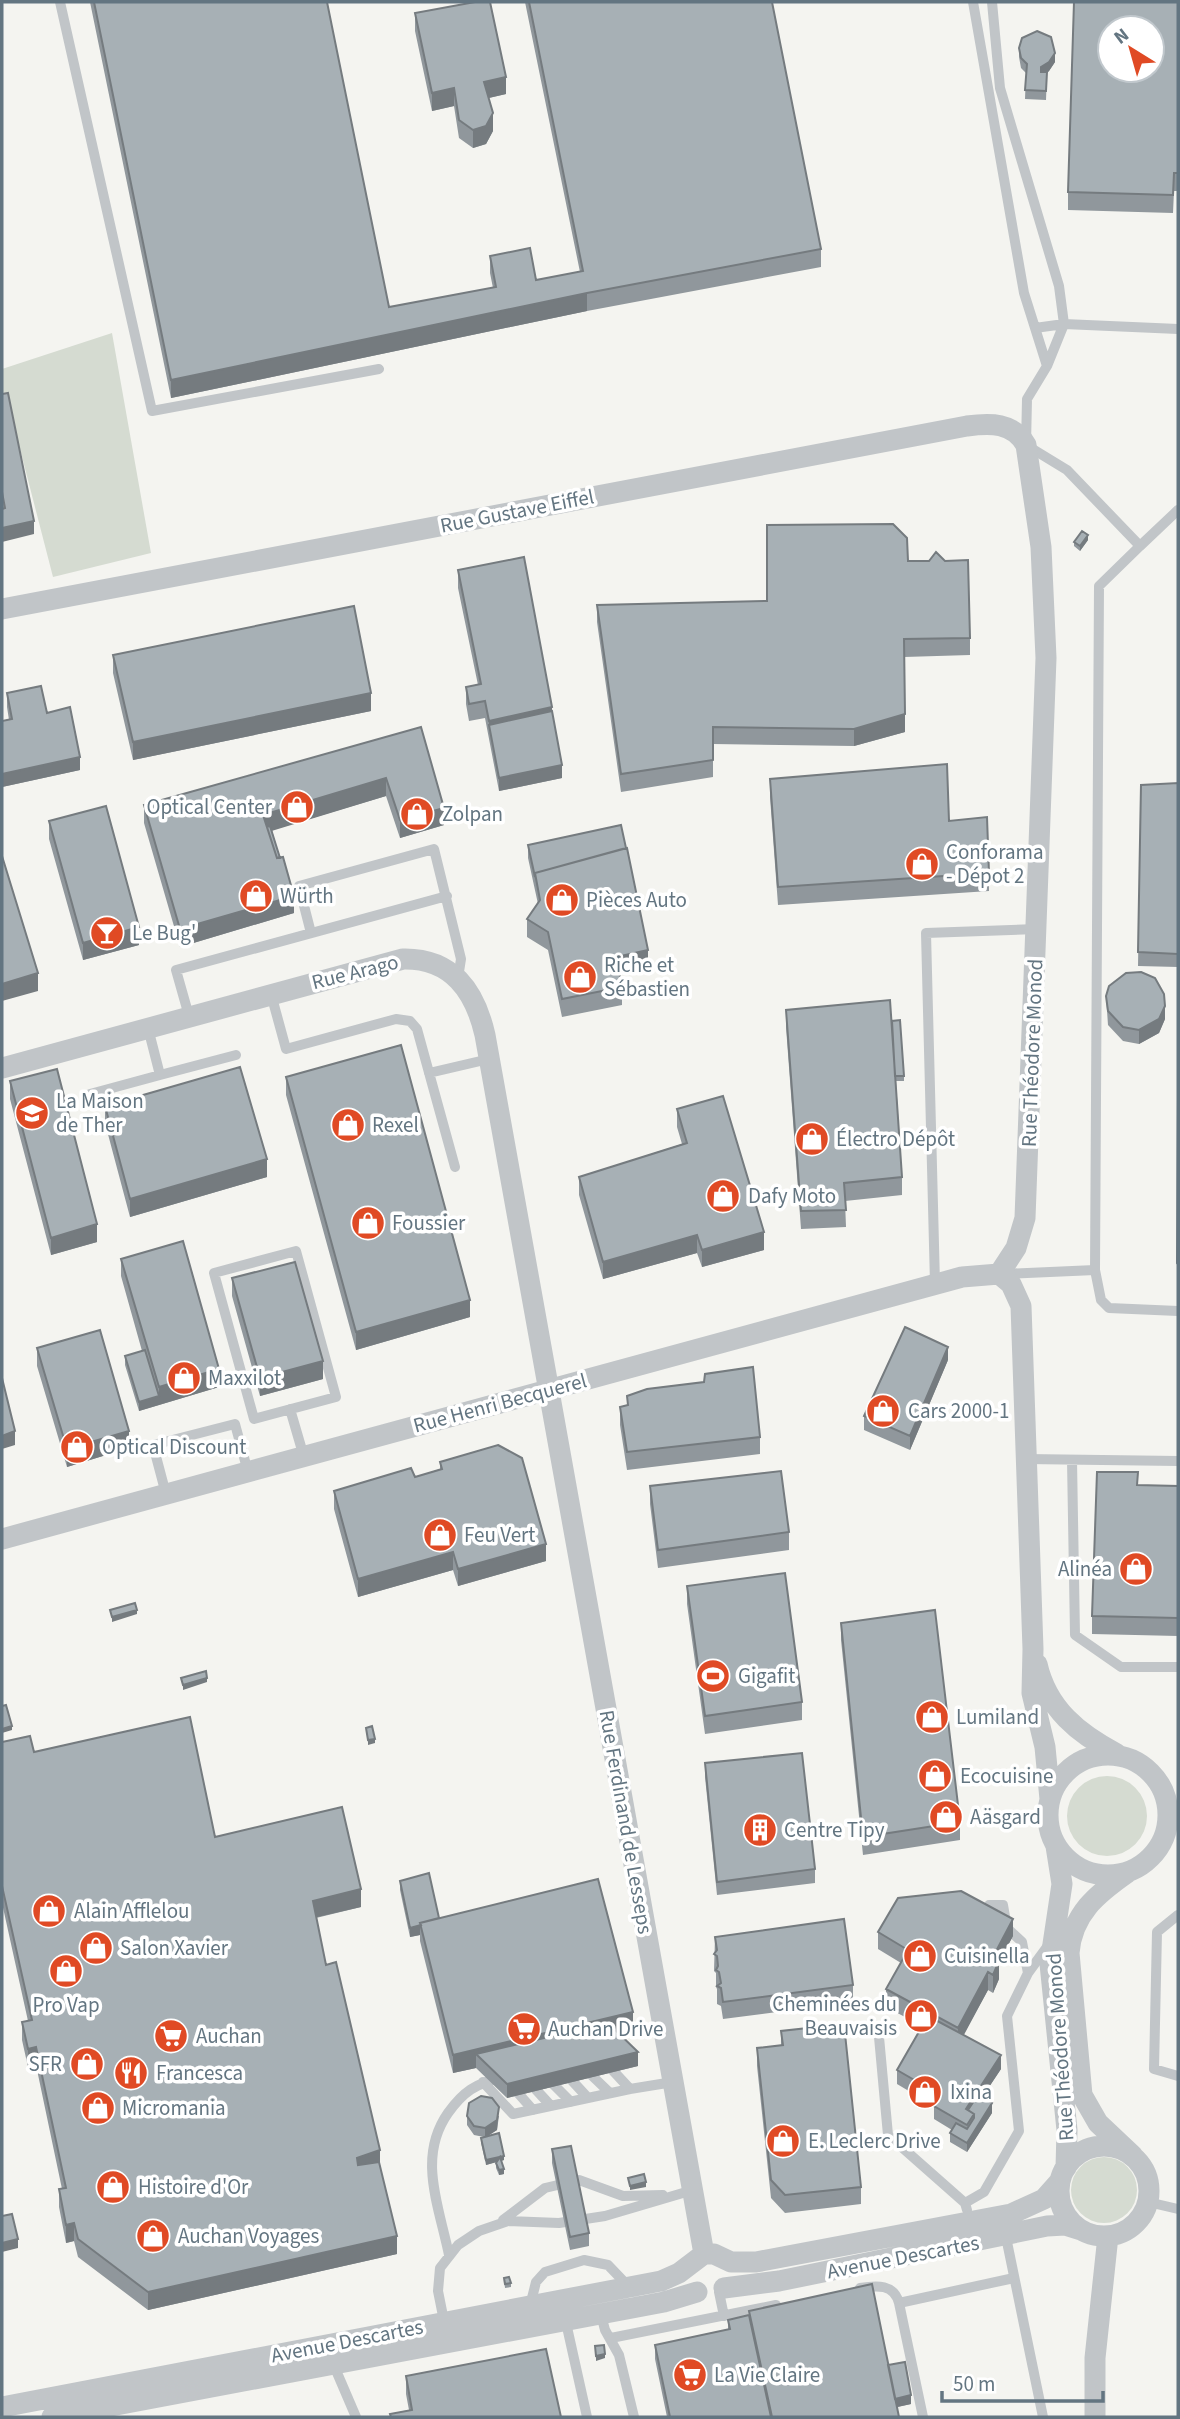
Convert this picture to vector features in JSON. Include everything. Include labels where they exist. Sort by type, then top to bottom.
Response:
[{"type":"street","name":"Rue Gustave Eiffel","points":[[2,610],[967,426],[995,424],[1006,427],[1022,438],[1026,445]]},
{"type":"street","name":"Rue Théodore Monod","points":[[999,1274],[1016,1248],[1025,1218],[1037,929],[1046,632],[1041,547],[1026,445]]},
{"type":"street","name":"Rue Arago","points":[[2,1068],[404,958],[439,964],[458,978],[477,1003],[549,1390]]},
{"type":"street","name":"Rue Henri Becquerel","points":[[2,1539],[935,1284],[976,1274],[999,1274]]},
{"type":"street","points":[[999,1274],[1011,1284],[1021,1306],[1034,1649],[1032,1693],[1045,1747],[1050,1799],[1048,1822],[1055,1844],[1071,1863],[1093,1873],[1109,1875],[1133,1869],[1178,1831]]},
{"type":"street","name":"Rue Ferdinand de Lesseps","points":[[549,1390],[693,2190],[697,2260]]},
{"type":"street","points":[[1034,1649],[1043,1683],[1060,1713],[1088,1738],[1139,1763],[1154,1776],[1163,1792],[1167,1809],[1164,1836],[1155,1852]]},
{"type":"street","points":[[1050,1799],[1060,1778],[1078,1762],[1100,1755],[1124,1757]]},
{"type":"street","points":[[1154,1776],[1178,1785]]},
{"type":"street","name":"Rue Théodore Monod","points":[[1055,1844],[1062,1884],[1050,1964],[1067,2130],[1063,2174]]},
{"type":"street","name":"Rue Théodore Monod","points":[[1133,1869],[1101,1892],[1082,1912],[1073,1930],[1069,1953],[1082,2095],[1098,2123],[1133,2156]]},
{"type":"street","points":[[1097,2147],[1116,2148],[1133,2156],[1147,2176],[1148,2202],[1136,2223],[1120,2234],[1108,2236],[1080,2230],[1067,2217],[1061,2206],[1063,2174],[1079,2154],[1097,2147]]},
{"type":"street","name":"Avenue Descartes","points":[[599,2303],[629,2287],[669,2278],[697,2260],[714,2254],[725,2261],[762,2261],[967,2213],[1028,2208],[1050,2194],[1063,2174]]},
{"type":"street","name":"Avenue Descartes","points":[[52,2417],[331,2354],[599,2303],[697,2292],[709,2295],[721,2290],[973,2244],[1056,2225],[1080,2230]]},
{"type":"street","points":[[1095,2417],[1096,2358],[1108,2236]]},
{"type":"street","points":[[697,2260],[688,2278],[697,2292]]},
{"type":"street","points":[[721,2290],[729,2276],[725,2261]]},
{"type":"street","name":"Avenue Descartes","points":[[446,2332],[530,2306],[563,2310]]},
{"type":"street","name":"Avenue Descartes","points":[[2,2407],[110,2403]]},
{"type":"lane","points":[[60,2],[152,411],[379,369]]},
{"type":"lane","points":[[972,2],[1024,293],[1047,366]]},
{"type":"lane","points":[[992,2],[1000,88],[1059,286],[1064,324],[1047,366],[1027,399],[1026,445],[1067,470],[1140,546]]},
{"type":"lane","points":[[1035,328],[1064,324],[1178,329]]},
{"type":"lane","points":[[1178,510],[1100,586],[1095,1269],[1101,1300],[1109,1308],[1178,1311]]},
{"type":"lane","points":[[311,933],[299,886],[434,849],[461,958],[458,978]]},
{"type":"lane","points":[[189,1016],[176,970],[447,896]]},
{"type":"lane","points":[[935,1284],[926,933],[1037,929]]},
{"type":"lane","points":[[271,994],[286,1049],[406,1018],[417,1029],[455,1167]]},
{"type":"lane","points":[[148,1028],[160,1075]]},
{"type":"lane","points":[[90,1094],[236,1055]]},
{"type":"lane","points":[[429,1073],[489,1059]]},
{"type":"lane","points":[[296,1251],[336,1396],[290,1409],[254,1419],[214,1273],[296,1251]]},
{"type":"lane","points":[[999,1274],[1095,1269]]},
{"type":"lane","points":[[290,1409],[304,1457]]},
{"type":"lane","points":[[166,1494],[153,1444],[235,1424],[248,1472]]},
{"type":"lane","points":[[1026,1459],[1178,1461]]},
{"type":"lane","points":[[1072,1460],[1075,1635],[1121,1667],[1178,1667]]},
{"type":"lane","points":[[989,1905],[1003,1905],[1007,1928],[1022,1942],[1028,1973]]},
{"type":"lane","points":[[1178,1916],[1157,1932],[1154,2069],[1178,2076]]},
{"type":"lane","points":[[967,2213],[984,2192],[1018,2131],[1007,2016],[1028,1973],[1053,1940]]},
{"type":"lane","points":[[879,2036],[888,2135],[967,2213],[973,2244]]},
{"type":"lane","points":[[449,2255],[432,2172],[432,2141],[456,2102],[468,2089],[483,2082],[557,2064],[630,2089]]},
{"type":"lane","points":[[557,2064],[610,2093]]},
{"type":"lane","points":[[557,2064],[588,2098]]},
{"type":"lane","points":[[557,2064],[570,2102]]},
{"type":"lane","points":[[551,2106],[557,2064]]},
{"type":"lane","points":[[503,2077],[533,2110]]},
{"type":"lane","points":[[483,2082],[513,2114],[673,2082]]},
{"type":"lane","points":[[446,2332],[438,2275],[449,2255],[468,2237],[500,2222],[545,2188],[579,2180],[623,2196],[665,2196]]},
{"type":"lane","points":[[500,2222],[551,2224],[582,2220],[636,2209],[665,2196],[693,2190]]},
{"type":"lane","points":[[1148,2202],[1178,2209]]},
{"type":"lane","points":[[1006,2237],[1043,2417]]},
{"type":"lane","points":[[530,2306],[536,2282],[545,2272],[558,2265],[584,2260],[608,2265],[629,2287]]},
{"type":"lane","points":[[899,2303],[1014,2278]]},
{"type":"lane","points":[[843,2292],[880,2286],[894,2292],[899,2303],[923,2417]]},
{"type":"lane","points":[[721,2290],[724,2316]]},
{"type":"lane","points":[[611,2339],[790,2302]]},
{"type":"lane","points":[[599,2303],[619,2355],[634,2417]]},
{"type":"lane","points":[[563,2310],[587,2417]]},
{"type":"lane","points":[[331,2354],[356,2417]]},
{"type":"shaded area","points":[[112,333],[151,553],[53,577],[11,414],[2,413],[2,369]]},
{"type":"shaded area","points":[[1107,1776],[1122,1779],[1135,1788],[1144,1801],[1147,1816],[1144,1831],[1135,1844],[1122,1853],[1107,1856],[1092,1853],[1079,1844],[1070,1831],[1067,1816],[1070,1801],[1079,1788],[1092,1779]]},
{"type":"shaded area","points":[[1104,2157],[1117,2160],[1127,2167],[1134,2177],[1137,2190],[1134,2203],[1127,2213],[1117,2220],[1104,2223],[1091,2220],[1081,2213],[1074,2203],[1071,2190],[1074,2177],[1081,2167],[1091,2160]]},
{"type":"building","points":[[94,2],[327,2],[389,307],[496,287],[490,256],[530,248],[536,280],[583,271],[529,2],[772,2],[821,249],[587,293],[171,380]]},
{"type":"building","points":[[475,2],[490,2],[506,77],[484,82],[493,113],[486,126],[473,130],[459,120],[454,88],[432,93],[415,13]]},
{"type":"building","points":[[1074,2],[1178,2],[1178,173],[1174,173],[1173,195],[1068,192]]},
{"type":"building","points":[[1037,31],[1051,37],[1055,53],[1049,62],[1041,67],[1041,72],[1047,72],[1046,91],[1025,90],[1027,64],[1021,58],[1019,48],[1022,38]]},
{"type":"building","points":[[8,393],[34,521],[2,528],[2,509],[5,508],[2,492],[2,394]]},
{"type":"building","points":[[893,524],[907,538],[908,561],[929,561],[936,552],[945,561],[968,560],[970,638],[904,639],[905,714],[854,729],[713,727],[713,760],[621,774],[597,605],[767,601],[767,525]]},
{"type":"building","points":[[1082,531],[1088,535],[1080,546],[1074,542]]},
{"type":"building","points":[[524,557],[552,707],[489,721],[485,701],[469,704],[466,687],[481,684],[458,570]]},
{"type":"building","points":[[354,606],[371,693],[133,742],[113,655]]},
{"type":"building","points":[[41,686],[47,713],[70,707],[80,757],[2,774],[2,721],[12,719],[7,693]]},
{"type":"building","points":[[552,711],[562,765],[499,778],[489,725]]},
{"type":"building","points":[[421,727],[444,808],[400,820],[386,778],[263,815],[277,858],[283,857],[294,896],[180,929],[144,805]]},
{"type":"building","points":[[947,764],[949,821],[987,817],[989,873],[778,887],[770,779]]},
{"type":"building","points":[[1178,783],[1178,954],[1138,952],[1141,785]]},
{"type":"building","points":[[106,806],[139,927],[83,943],[49,821]]},
{"type":"building","points":[[621,825],[626,848],[535,873],[535,877],[528,845]]},
{"type":"building","points":[[270,826],[280,858],[277,858],[267,827]]},
{"type":"building","points":[[627,848],[648,950],[616,957],[622,987],[562,999],[548,932],[527,919],[540,900],[535,873]]},
{"type":"building","points":[[2,856],[38,973],[2,984]]},
{"type":"building","points":[[1141,972],[1155,978],[1164,994],[1165,1006],[1159,1019],[1139,1030],[1123,1027],[1108,1011],[1106,996],[1109,986],[1126,973]]},
{"type":"building","points":[[890,1000],[902,1177],[844,1183],[846,1210],[801,1211],[786,1010]]},
{"type":"building","points":[[900,1020],[904,1076],[895,1076],[892,1021]]},
{"type":"building","points":[[401,1045],[470,1300],[356,1332],[286,1077]]},
{"type":"building","points":[[240,1067],[267,1159],[130,1199],[105,1106]]},
{"type":"building","points":[[57,1069],[97,1224],[51,1238],[10,1081]]},
{"type":"building","points":[[723,1096],[764,1232],[702,1250],[697,1235],[603,1262],[579,1177],[687,1143],[677,1109]]},
{"type":"building","points":[[1178,1099],[1178,1264],[1177,1263]]},
{"type":"building","points":[[183,1241],[219,1369],[159,1387],[121,1259]]},
{"type":"building","points":[[295,1262],[323,1361],[260,1378],[232,1278]]},
{"type":"building","points":[[905,1327],[948,1347],[910,1436],[864,1416]]},
{"type":"building","points":[[100,1330],[129,1431],[67,1449],[37,1348]]},
{"type":"building","points":[[145,1350],[159,1396],[139,1402],[125,1356]]},
{"type":"building","points":[[753,1367],[760,1437],[627,1452],[620,1407],[628,1405],[627,1396],[647,1389],[704,1382],[705,1374]]},
{"type":"building","points":[[2,1378],[15,1431],[2,1436]]},
{"type":"building","name":"Feu Vert","points":[[498,1445],[522,1458],[546,1544],[458,1569],[453,1552],[358,1579],[334,1491],[411,1468],[415,1477],[442,1469],[440,1462]]},
{"type":"building","points":[[781,1471],[789,1532],[658,1550],[650,1486]]},
{"type":"building","name":"Alinéa","points":[[1097,1472],[1138,1472],[1137,1485],[1178,1486],[1178,1618],[1092,1616]]},
{"type":"building","points":[[785,1573],[802,1702],[705,1716],[687,1586]]},
{"type":"building","points":[[135,1603],[137,1610],[112,1617],[110,1610]]},
{"type":"building","points":[[935,1610],[960,1822],[863,1837],[841,1623]]},
{"type":"building","points":[[206,1671],[207,1678],[183,1685],[181,1678]]},
{"type":"building","points":[[6,1705],[12,1726],[2,1729],[2,1706]]},
{"type":"building","points":[[190,1717],[215,1837],[342,1807],[361,1889],[313,1901],[326,1965],[336,1962],[380,2150],[357,2158],[358,2165],[379,2162],[397,2236],[148,2292],[78,2239],[74,2223],[66,2225],[59,2189],[66,2188],[36,2047],[28,2049],[22,2022],[32,2020],[2,1886],[2,1742],[30,1736],[34,1752]]},
{"type":"building","points":[[372,1726],[375,1739],[368,1740],[366,1728]]},
{"type":"building","name":"Centre Tipy","points":[[802,1753],[815,1869],[717,1882],[705,1763]]},
{"type":"building","points":[[429,1873],[439,1918],[410,1928],[400,1881]]},
{"type":"building","points":[[598,1879],[633,2012],[453,2055],[420,1923]]},
{"type":"building","points":[[961,1891],[1013,1919],[993,1957],[999,1961],[993,1975],[988,1972],[958,2028],[886,1989],[908,1950],[878,1932],[898,1898]]},
{"type":"building","points":[[844,1919],[853,1985],[723,2002],[721,1988],[717,1986],[721,1983],[716,1970],[718,1966],[717,1956],[714,1954],[717,1950],[715,1937]]},
{"type":"building","points":[[928,2016],[1001,2055],[966,2109],[974,2114],[967,2125],[934,2106],[940,2095],[897,2070]]},
{"type":"building","points":[[608,2023],[638,2052],[507,2084],[476,2054]]},
{"type":"building","points":[[844,2024],[861,2187],[785,2195],[771,2180],[757,2048],[783,2045],[781,2031]]},
{"type":"building","points":[[978,2095],[992,2103],[967,2143],[950,2133],[956,2123],[967,2129],[974,2118],[974,2114],[968,2110]]},
{"type":"building","points":[[481,2096],[492,2098],[499,2107],[497,2120],[485,2128],[474,2126],[467,2116],[469,2103]]},
{"type":"building","points":[[499,2133],[504,2156],[486,2160],[481,2138]]},
{"type":"building","points":[[571,2146],[589,2233],[570,2237],[552,2149]]},
{"type":"building","points":[[500,2157],[504,2169],[499,2170],[496,2163]]},
{"type":"building","points":[[644,2174],[646,2182],[630,2186],[628,2178]]},
{"type":"building","points":[[12,2214],[18,2239],[2,2243],[2,2216]]},
{"type":"building","points":[[509,2277],[511,2283],[505,2284],[504,2278]]},
{"type":"building","points":[[872,2284],[899,2417],[772,2417],[749,2311]]},
{"type":"building","points":[[749,2315],[771,2417],[670,2417],[655,2345],[730,2329],[728,2320]]},
{"type":"building","points":[[604,2345],[605,2354],[596,2356],[595,2346]]},
{"type":"building","points":[[546,2349],[561,2417],[391,2417],[390,2414],[412,2410],[406,2376]]},
{"type":"building","points":[[905,2362],[911,2395],[895,2399],[888,2365]]},
{"type":"place","name":"Optical Center","points":[[297,807]]},
{"type":"place","name":"Zolpan","points":[[417,814]]},
{"type":"place","name":"Conforama - Dépot 2","points":[[922,864]]},
{"type":"place","name":"Würth","points":[[256,896]]},
{"type":"place","name":"Pièces Auto","points":[[562,900]]},
{"type":"place","name":"Le Bug'","points":[[107,933]]},
{"type":"place","name":"Riche et Sébastien","points":[[580,977]]},
{"type":"place","name":"La Maison de Ther","points":[[32,1113]]},
{"type":"place","name":"Rexel","points":[[348,1125]]},
{"type":"place","name":"Électro Dépôt","points":[[812,1139]]},
{"type":"place","name":"Dafy Moto","points":[[723,1196]]},
{"type":"place","name":"Foussier","points":[[368,1223]]},
{"type":"place","name":"Maxxilot","points":[[184,1378]]},
{"type":"place","name":"Cars 2000-1","points":[[883,1411]]},
{"type":"place","name":"Optical Discount","points":[[77,1447]]},
{"type":"place","name":"Feu Vert","points":[[440,1535]]},
{"type":"place","name":"Alinéa","points":[[1136,1569]]},
{"type":"place","name":"Gigafit","points":[[713,1676]]},
{"type":"place","name":"Lumiland","points":[[932,1717]]},
{"type":"place","name":"Ecocuisine","points":[[935,1776]]},
{"type":"place","name":"Aäsgard","points":[[946,1817]]},
{"type":"place","name":"Centre Tipy","points":[[760,1830]]},
{"type":"place","name":"Alain Afflelou","points":[[49,1911]]},
{"type":"place","name":"Salon Xavier","points":[[96,1948]]},
{"type":"place","name":"Cuisinella","points":[[920,1956]]},
{"type":"place","name":"Pro Vap","points":[[66,1971]]},
{"type":"place","name":"Cheminées du Beauvaisis","points":[[921,2016]]},
{"type":"place","name":"Auchan Drive","points":[[524,2029]]},
{"type":"place","name":"Auchan","points":[[171,2036]]},
{"type":"place","name":"SFR","points":[[87,2064]]},
{"type":"place","name":"Francesca","points":[[131,2073]]},
{"type":"place","name":"Ixina","points":[[925,2092]]},
{"type":"place","name":"Micromania","points":[[98,2108]]},
{"type":"place","name":"E. Leclerc Drive","points":[[783,2141]]},
{"type":"place","name":"Histoire d'Or","points":[[113,2187]]},
{"type":"place","name":"Auchan Voyages","points":[[153,2236]]},
{"type":"place","name":"La Vie Claire","points":[[690,2375]]}]
